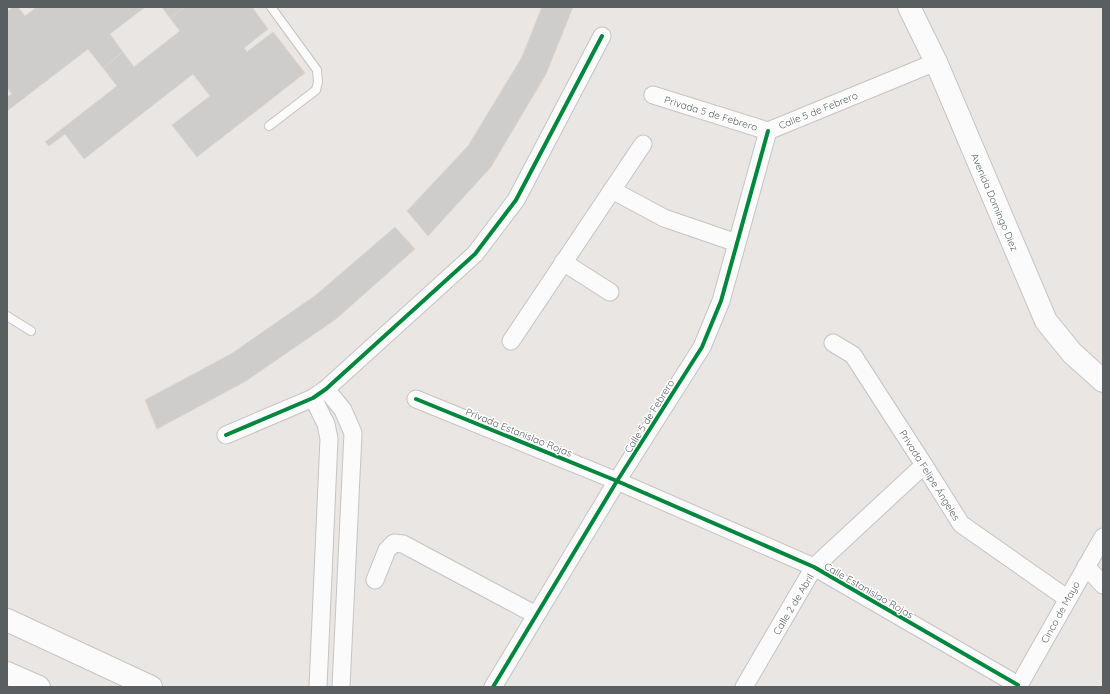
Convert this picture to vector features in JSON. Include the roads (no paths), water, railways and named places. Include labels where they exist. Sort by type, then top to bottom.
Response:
[{"type":"street","name":"Avenida Domingo Diez","points":[[909,7],[936,62],[1046,321],[1072,353],[1103,381]]},
{"type":"street","points":[[226,435],[319,393],[475,254],[516,200],[602,36]]},
{"type":"street","name":"Calle 5 de Febrero","points":[[492,687],[617,481],[702,347],[721,301],[768,131],[936,62]]},
{"type":"street","name":"Privada 5 de Febrero","points":[[653,95],[768,131]]},
{"type":"street","points":[[511,341],[643,144]]},
{"type":"street","points":[[612,190],[664,218],[737,243]]},
{"type":"street","points":[[563,262],[610,292]]},
{"type":"street","name":"Privada Felipe Ángeles","points":[[833,343],[853,355],[961,524],[1068,599]]},
{"type":"street","points":[[318,687],[329,439],[319,393]]},
{"type":"street","points":[[319,393],[343,410],[352,433],[340,687]]},
{"type":"street","name":"Privada Estanislao Rojas","points":[[416,399],[617,481]]},
{"type":"street","name":"Calle 2 de Abril","points":[[744,687],[814,567],[924,465]]},
{"type":"street","name":"Calle Estanislao Rojas","points":[[617,481],[814,567],[1018,686]]},
{"type":"street","name":"Cinco de Mayo","points":[[1018,686],[1103,537]]},
{"type":"street","points":[[375,580],[387,550],[394,543],[404,544],[536,615]]},
{"type":"street","points":[[1086,566],[1103,585]]},
{"type":"street","points":[[7,620],[152,687]]},
{"type":"street","points":[[7,673],[39,687]]},
{"type":"lane","points":[[269,126],[316,90],[318,82],[317,70],[271,7]]},
{"type":"lane","points":[[7,316],[31,332]]}]
